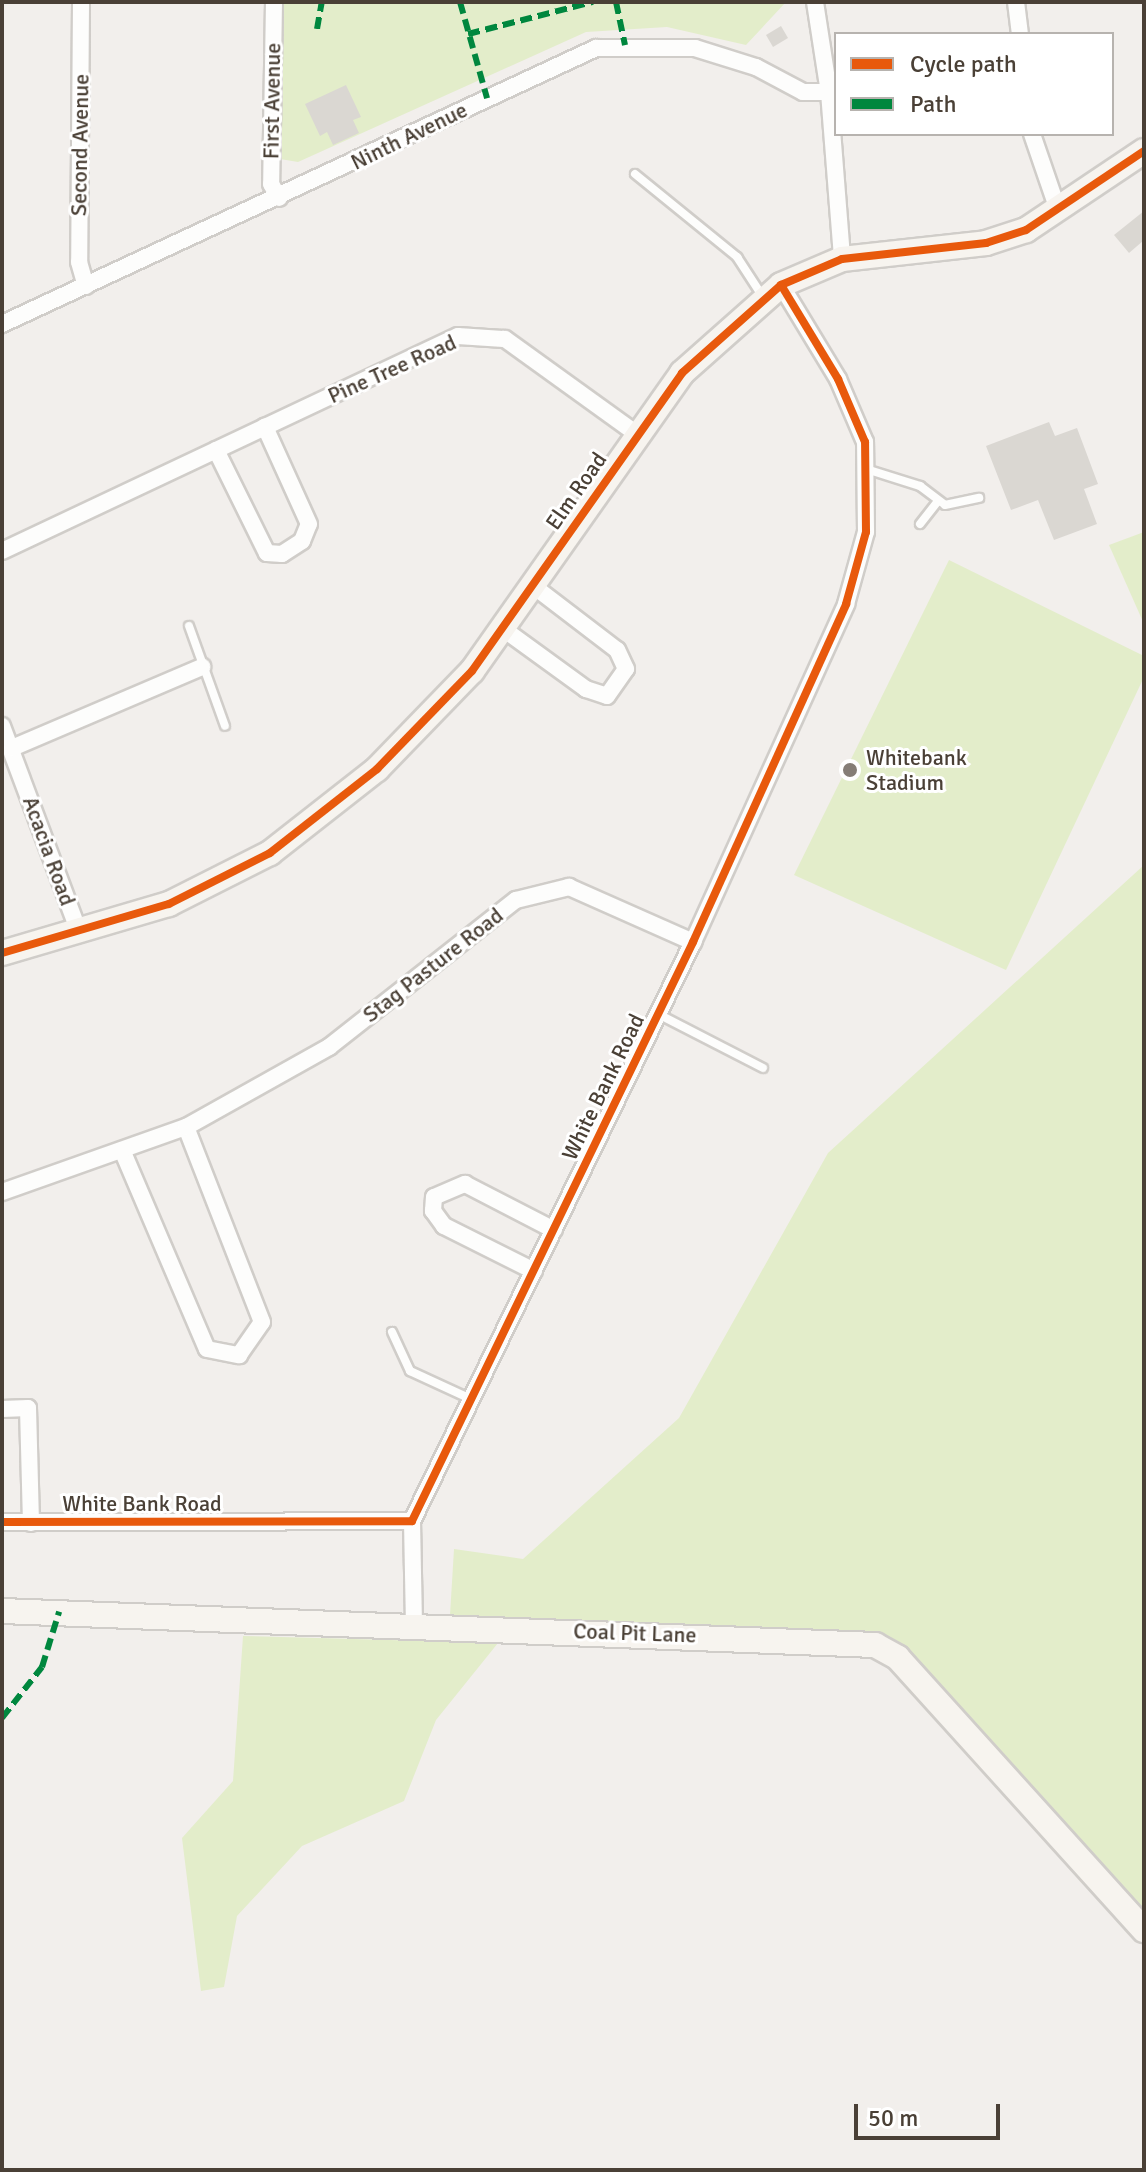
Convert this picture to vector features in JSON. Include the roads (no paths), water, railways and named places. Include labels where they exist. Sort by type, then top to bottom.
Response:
[{"type":"street","name":"Second Avenue","points":[[81,2],[79,262],[86,286]]},
{"type":"street","name":"First Avenue","points":[[274,2],[271,184],[279,198]]},
{"type":"street","points":[[815,2],[829,92],[842,259]]},
{"type":"street","points":[[1016,2],[1020,32]]},
{"type":"street","name":"Ninth Avenue","points":[[2,324],[279,198],[596,48],[695,48],[756,67],[803,92],[829,92]]},
{"type":"street","points":[[1033,136],[1058,210]]},
{"type":"street","name":"Elm Road","points":[[2,953],[169,904],[270,853],[377,769],[472,671],[682,373],[772,291],[842,259],[986,243],[1058,210],[1144,151]]},
{"type":"street","name":"White Bank Road","points":[[2,1522],[412,1521],[693,942],[846,604],[866,532],[865,442],[838,379],[772,291]]},
{"type":"street","name":"Pine Tree Road","points":[[2,551],[458,336],[505,339],[638,435]]},
{"type":"street","points":[[216,450],[267,553],[282,554],[302,541],[309,524],[265,427]]},
{"type":"street","points":[[502,628],[586,689],[607,696],[626,669],[617,650],[532,585]]},
{"type":"street","points":[[10,758],[202,667]]},
{"type":"street","name":"Acacia Road","points":[[2,726],[10,758],[79,932]]},
{"type":"street","name":"Stag Pasture Road","points":[[2,1192],[186,1127],[329,1047],[516,900],[569,887],[693,942]]},
{"type":"street","points":[[122,1150],[207,1349],[239,1355],[262,1322],[186,1127]]},
{"type":"street","points":[[534,1271],[444,1226],[433,1211],[434,1197],[465,1184],[554,1230]]},
{"type":"street","name":"White Bank Road","points":[[2,1409],[28,1408],[31,1523]]},
{"type":"street","points":[[412,1521],[414,1625]]},
{"type":"street","name":"Coal Pit Lane","points":[[2,1611],[875,1645],[908,1669],[1144,1930]]},
{"type":"lane","points":[[635,174],[737,257],[772,291]]},
{"type":"lane","points":[[865,469],[920,486],[937,502]]},
{"type":"lane","points":[[920,524],[937,502],[979,498]]},
{"type":"lane","points":[[189,626],[225,726]]},
{"type":"lane","points":[[658,1014],[763,1068]]},
{"type":"lane","points":[[392,1332],[410,1371],[471,1400]]},
{"type":"place","name":"Whitebank Stadium","points":[[850,770]]}]
